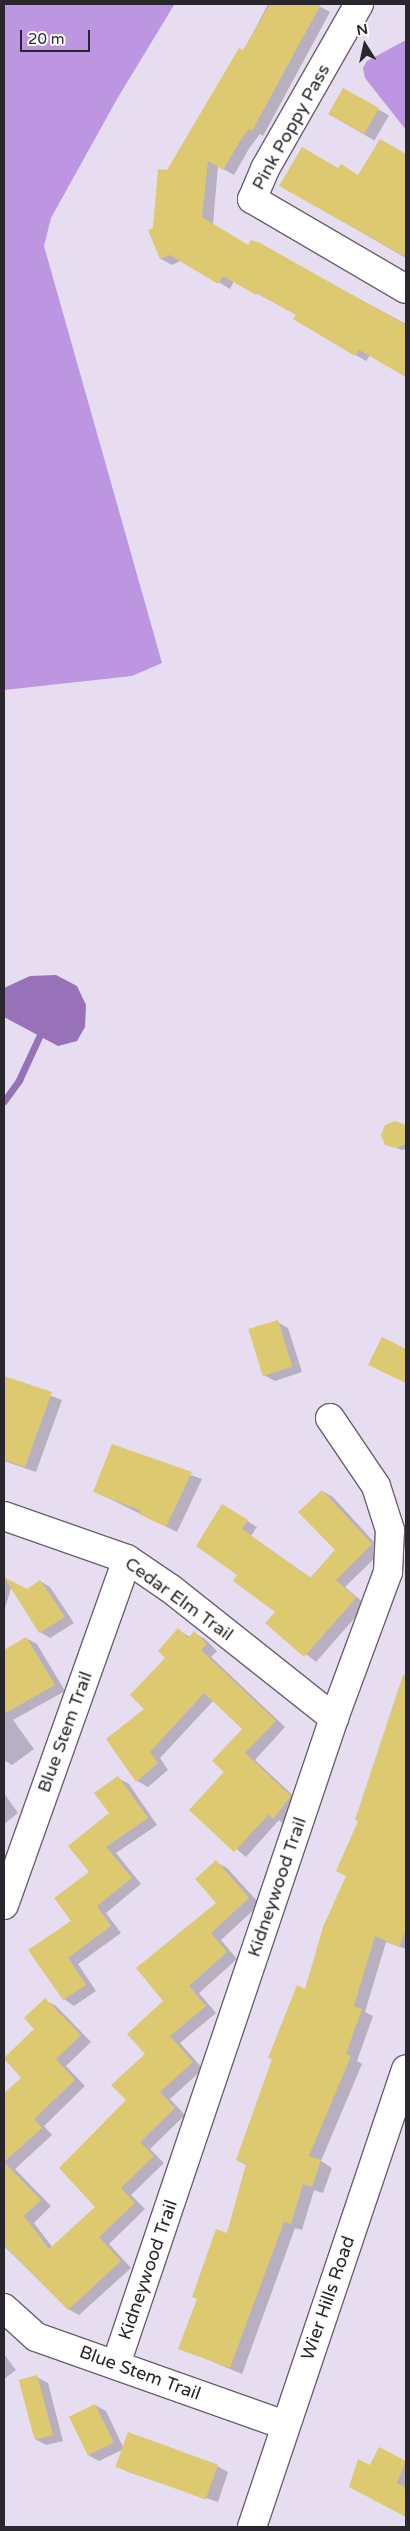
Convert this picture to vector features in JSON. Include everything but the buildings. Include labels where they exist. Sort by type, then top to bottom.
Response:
[{"type":"street","name":"Pink Poppy Pass","points":[[360,4],[265,169],[252,199],[406,289]]},
{"type":"street","name":"Kidneywood Trail","points":[[116,2364],[334,1718],[388,1572],[390,1530],[376,1486],[330,1418]]},
{"type":"street","name":"Cedar Elm Trail","points":[[4,1516],[127,1559],[172,1589],[334,1718]]},
{"type":"street","name":"Blue Stem Trail","points":[[4,1905],[127,1559]]},
{"type":"street","name":"Wier Hills Road","points":[[252,2527],[284,2425],[406,2068]]},
{"type":"street","name":"Blue Stem Trail","points":[[4,2308],[36,2337],[284,2425]]},
{"type":"shaded area","points":[[4,4],[179,4],[174,5],[117,99],[51,218],[44,246],[162,663],[132,676],[4,690]]},
{"type":"shaded area","points":[[406,40],[406,130],[365,78],[363,68],[367,61]]},
{"type":"shaded area","points":[[56,975],[77,986],[86,1005],[85,1027],[77,1041],[58,1046],[4,1017],[4,988],[30,976]]},
{"type":"waterway","points":[[4,1101],[19,1080],[39,1037]]}]
